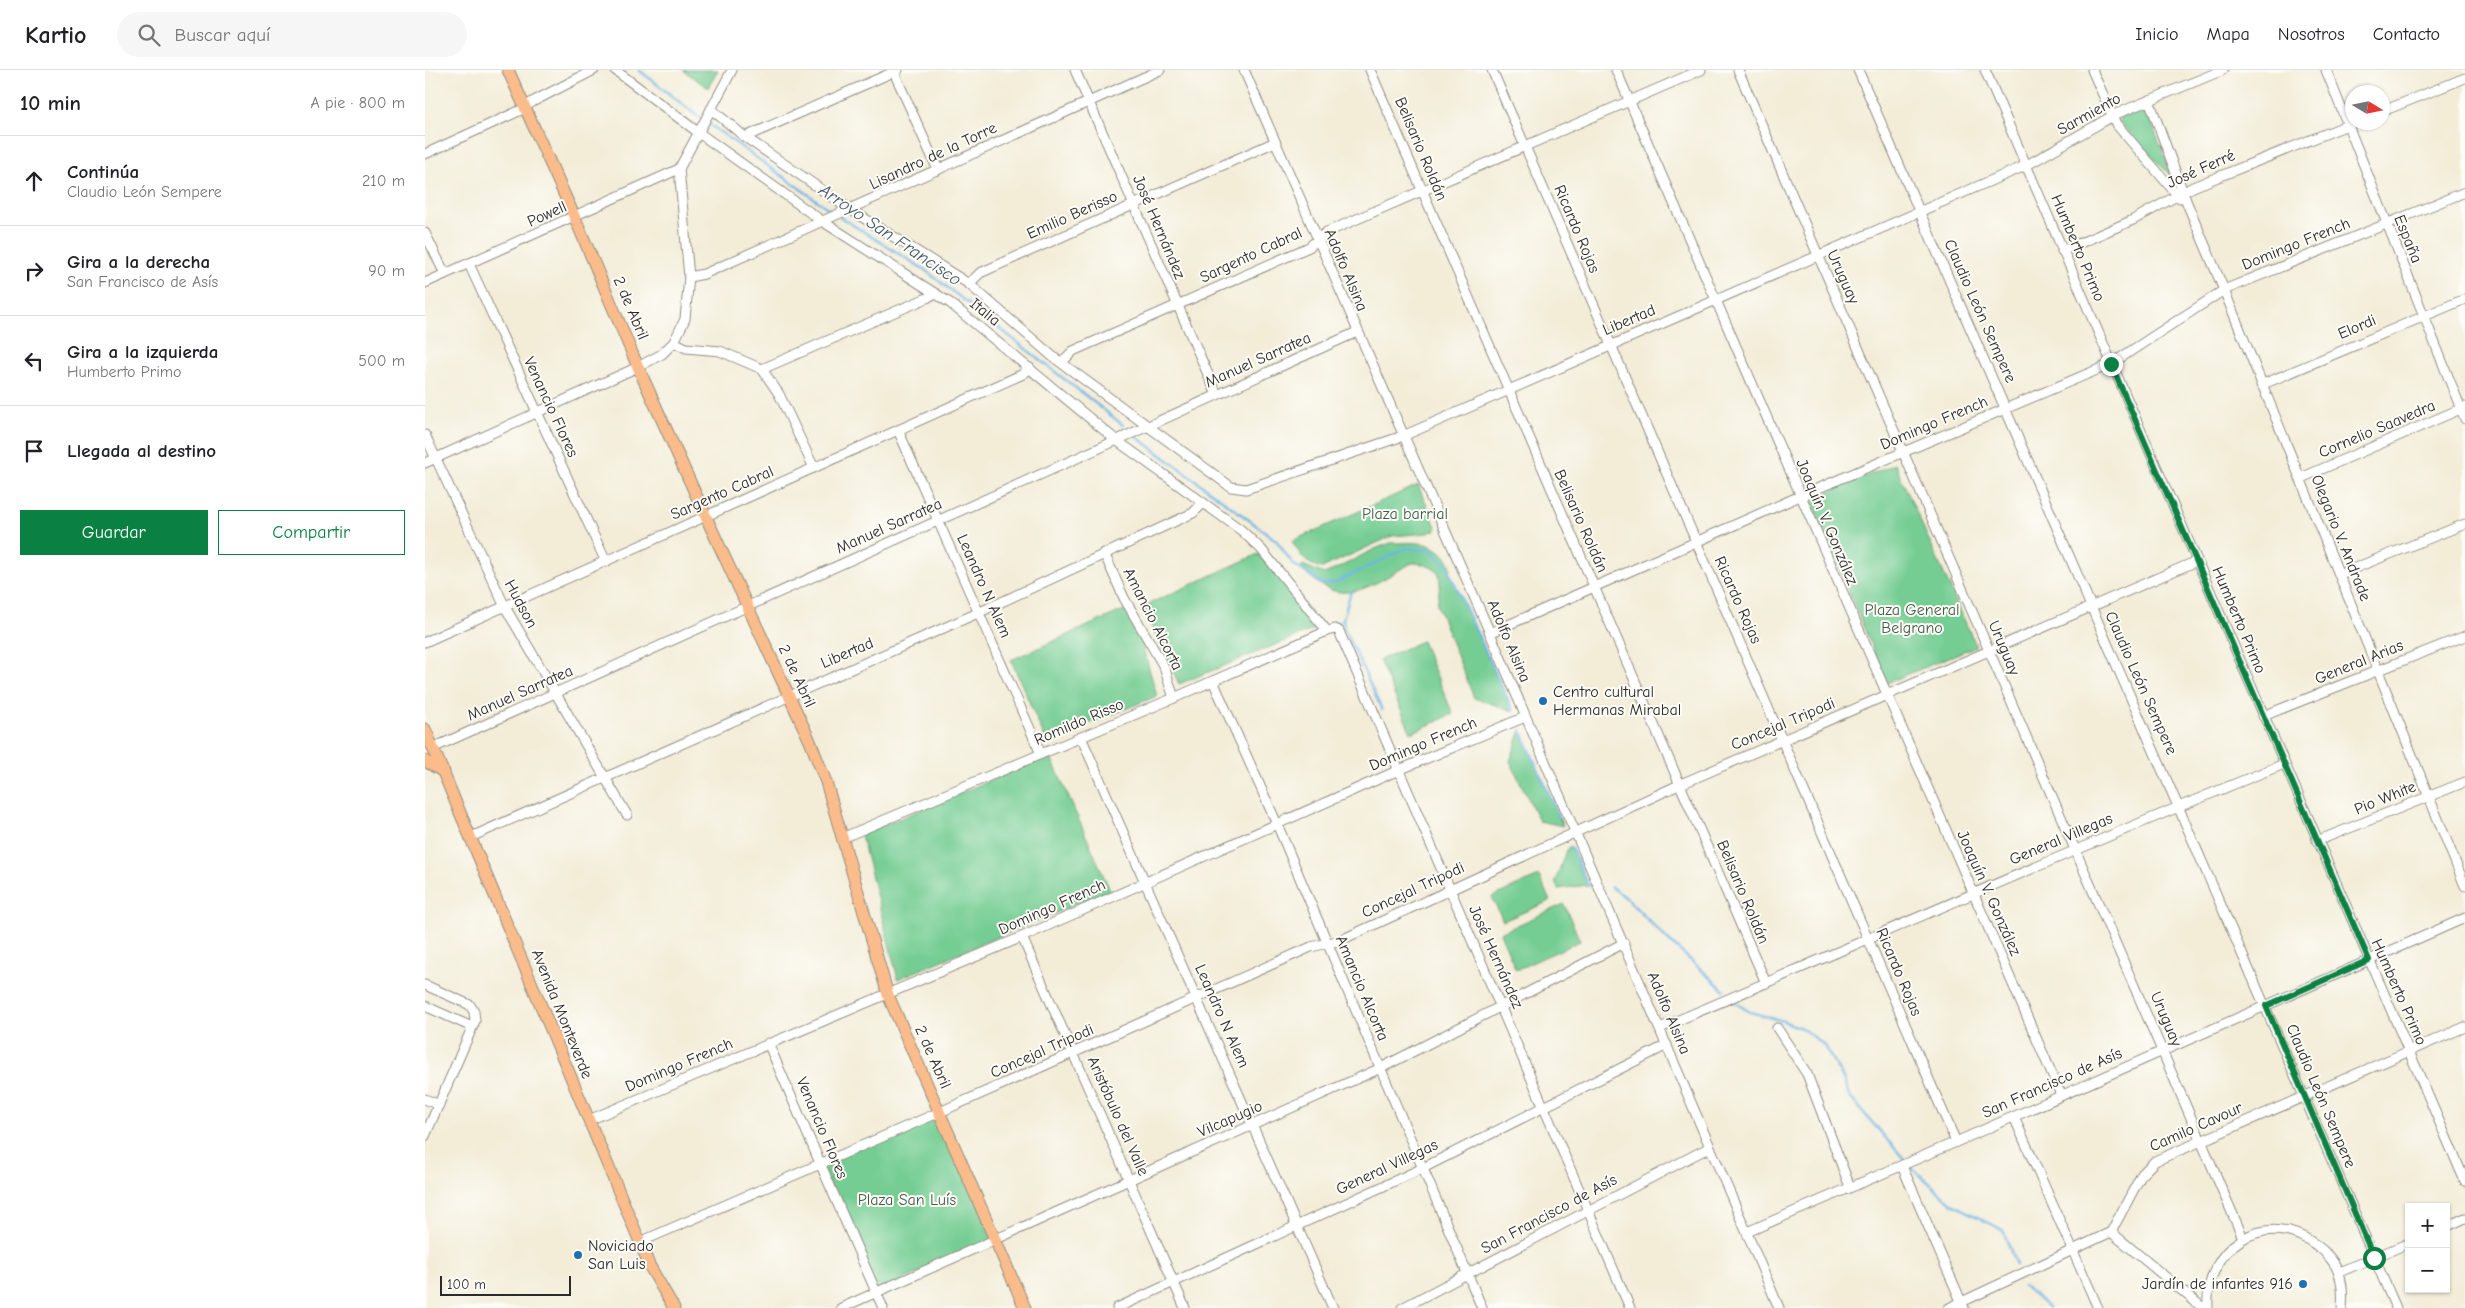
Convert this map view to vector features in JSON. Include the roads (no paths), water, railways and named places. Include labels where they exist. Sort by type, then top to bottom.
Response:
[{"type":"main road","name":"2 de Abril","points":[[508,70],[706,517],[787,695],[811,741],[826,782],[888,995],[941,1112],[1025,1308]]},
{"type":"main road","name":"Avenida Monteverde","points":[[425,729],[639,1242],[649,1265],[674,1308]]},
{"type":"main road","points":[[425,761],[444,772]]},
{"type":"street","points":[[425,154],[526,107],[594,70]]},
{"type":"street","name":"Italia","points":[[615,70],[826,220],[935,293],[1119,438],[1252,539],[1327,631]]},
{"type":"street","points":[[425,463],[639,367],[662,354],[674,342],[685,319],[689,278],[679,169],[732,70]]},
{"type":"street","name":"José Hernández","points":[[1075,70],[1176,305],[1186,322],[1217,395]]},
{"type":"street","name":"Lisandro de la Torre","points":[[689,278],[713,270],[847,211],[1160,70]]},
{"type":"street","name":"Adolfo Alsina","points":[[1244,70],[1490,633],[1574,832],[1624,943],[1779,1308]]},
{"type":"street","name":"Belisario Roldán","points":[[1370,70],[1507,390],[1681,784],[1766,983]]},
{"type":"street","name":"Ricardo Rojas","points":[[1492,70],[1956,1142]]},
{"type":"street","name":"Joaquín V. González","points":[[1616,70],[1799,496],[2061,1095]]},
{"type":"street","name":"Sargento Cabral","points":[[1062,362],[1073,351],[1309,247],[1327,232],[1701,70]]},
{"type":"street","name":"Uruguay","points":[[1738,70],[2243,1238]]},
{"type":"street","name":"Claudio León Sempere","points":[[1859,70],[2396,1308]]},
{"type":"street","name":"Humberto Primo","points":[[1985,70],[2465,1181]]},
{"type":"street","name":"Olegario V. Andrade","points":[[2092,70],[2112,117],[2187,203],[2301,478],[2465,886]]},
{"type":"street","name":"Sarmiento","points":[[2027,165],[2112,117],[2205,73],[2223,70]]},
{"type":"street","name":"España","points":[[2326,70],[2345,111]]},
{"type":"street","points":[[745,138],[895,71],[938,170]]},
{"type":"street","points":[[2390,108],[2465,78]]},
{"type":"street","name":"Olegario V. Andrade","points":[[2149,100],[2180,193]]},
{"type":"street","name":"Italia","points":[[709,112],[847,211],[969,284],[1052,356],[1231,487],[1238,490]]},
{"type":"street","name":"José Ferré","points":[[2063,251],[2133,220],[2180,193],[2345,126]]},
{"type":"street","name":"España","points":[[2353,130],[2386,224],[2463,408],[2465,419]]},
{"type":"street","name":"Emilio Berisso","points":[[969,284],[980,273],[1133,203],[1275,142]]},
{"type":"street","name":"Libertad","points":[[1238,490],[1246,489],[1403,436],[1611,344],[2027,165]]},
{"type":"street","name":"Powell","points":[[425,283],[575,218],[679,169]]},
{"type":"street","name":"Domingo French","points":[[1490,633],[1799,496],[2111,364],[2224,290],[2465,192]]},
{"type":"street","points":[[425,233],[445,274]]},
{"type":"street","name":"Venancio Flores","points":[[469,264],[606,562]]},
{"type":"street","points":[[762,369],[935,293]]},
{"type":"street","name":"Elordi","points":[[2261,384],[2465,299]]},
{"type":"street","name":"Manuel Sarratea","points":[[433,748],[1357,332]]},
{"type":"street","points":[[674,342],[686,348],[720,351],[762,369],[779,394],[814,468]]},
{"type":"street","name":"Sargento Cabral","points":[[425,642],[505,608],[1023,374],[1030,368]]},
{"type":"street","name":"Cornelio Saavedra","points":[[2301,478],[2463,408]]},
{"type":"street","name":"Leandro N Alem","points":[[898,430],[980,612],[1041,754]]},
{"type":"street","name":"Hudson","points":[[425,435],[505,608],[627,815]]},
{"type":"street","name":"Libertad","points":[[471,837],[606,778],[787,695],[980,612],[1193,512],[1203,503]]},
{"type":"street","points":[[2340,574],[2465,524]]},
{"type":"street","name":"Amancio Alcorta","points":[[1104,553],[1124,598],[1164,667],[1174,698]]},
{"type":"street","name":"Concejal Tripodi","points":[[639,1242],[941,1112],[1311,947],[1341,940],[1681,784],[2197,561]]},
{"type":"street","name":"José Hernández","points":[[1327,631],[1335,629],[1343,636],[1630,1308]]},
{"type":"street","name":"Romildo Risso","points":[[842,838],[1174,698],[1327,631]]},
{"type":"street","name":"General Arias","points":[[2263,716],[2465,636]]},
{"type":"street","name":"Amancio Alcorta","points":[[1213,681],[1277,824],[1482,1308]]},
{"type":"street","name":"Domingo French","points":[[589,1120],[768,1043],[888,995],[1399,770],[1525,717]]},
{"type":"street","name":"Leandro N Alem","points":[[1081,737],[1254,1125],[1333,1308]]},
{"type":"street","name":"General Villegas","points":[[1660,1028],[1868,940],[2076,848],[2284,764]]},
{"type":"street","name":"Pio White","points":[[2317,841],[2465,782]]},
{"type":"street","name":"San Francisco de Asís","points":[[1747,1232],[2465,918]]},
{"type":"street","name":"Aristóbulo del Valle","points":[[1022,937],[1130,1179],[1185,1308]]},
{"type":"street","name":"Vilcapugio","points":[[841,1308],[1381,1068],[1624,943]]},
{"type":"street","points":[[425,985],[470,1005],[474,1012],[473,1024],[425,1136]]},
{"type":"street","points":[[425,1006],[473,1024]]},
{"type":"street","name":"Camilo Cavour","points":[[2111,1232],[2148,1166],[2200,1141],[2465,1027]]},
{"type":"street","points":[[1777,1028],[1807,1074],[1850,1187]]},
{"type":"street","name":"Venancio Flores","points":[[768,1043],[883,1308]]},
{"type":"street","name":"General Villegas","points":[[1117,1308],[1423,1168],[1667,1045]]},
{"type":"street","points":[[425,1099],[439,1105]]},
{"type":"street","points":[[2014,1116],[2071,1252],[2098,1308]]},
{"type":"street","name":"San Francisco de Asís","points":[[1403,1308],[1710,1147]]},
{"type":"street","points":[[1906,1164],[1963,1305]]},
{"type":"street","points":[[2450,1224],[2465,1218]]},
{"type":"street","points":[[2208,1308],[2207,1292],[2213,1271],[2225,1252],[2243,1238],[2264,1231],[2286,1231],[2307,1238],[2324,1251],[2339,1272],[2343,1290],[2342,1308]]},
{"type":"street","points":[[1949,1308],[1963,1305],[2111,1232],[2203,1308]]},
{"type":"street","points":[[2339,1272],[2405,1245]]},
{"type":"waterway","name":"Arroyo San Francisco","points":[[639,70],[695,114],[833,212]]},
{"type":"waterway","name":"Arroyo San Francisco","points":[[840,217],[925,270],[1123,425]]},
{"type":"waterway","name":"Arroyo San Francisco","points":[[1137,437],[1276,540],[1293,564],[1321,583],[1333,584],[1406,548],[1431,550],[1446,565],[1513,711]]},
{"type":"waterway","points":[[1333,625],[1343,619],[1351,591]]},
{"type":"waterway","points":[[1343,619],[1344,628],[1382,710]]},
{"type":"waterway","name":"Arroyo San Francisco","points":[[1521,730],[1559,817]]},
{"type":"waterway","name":"Arroyo San Francisco","points":[[1571,847],[1588,885],[1591,885]]},
{"type":"waterway","name":"Arroyo San Francisco","points":[[1611,887],[1624,896],[1670,942],[1724,990]]},
{"type":"waterway","name":"Arroyo San Francisco","points":[[1734,1002],[1750,1012],[1801,1028],[1823,1044],[1843,1078],[1849,1096],[1905,1160]]},
{"type":"waterway","name":"Arroyo San Francisco","points":[[1909,1165],[1954,1205],[2003,1230],[2016,1265]]},
{"type":"waterway","name":"Arroyo San Francisco","points":[[2023,1286],[2049,1308]]},
{"type":"place","name":"Centro cultural Hermanas Mirabal","points":[[1543,701]]},
{"type":"place","name":"Noviciado San Luis","points":[[578,1255]]},
{"type":"place","name":"Jardín de infantes 916","points":[[2303,1284]]},
{"type":"park label","name":"Plaza barrial","points":[[1405,514]]},
{"type":"park label","name":"Plaza General Belgrano","points":[[1912,619]]},
{"type":"park label","name":"Plaza San Luís","points":[[907,1200]]}]
